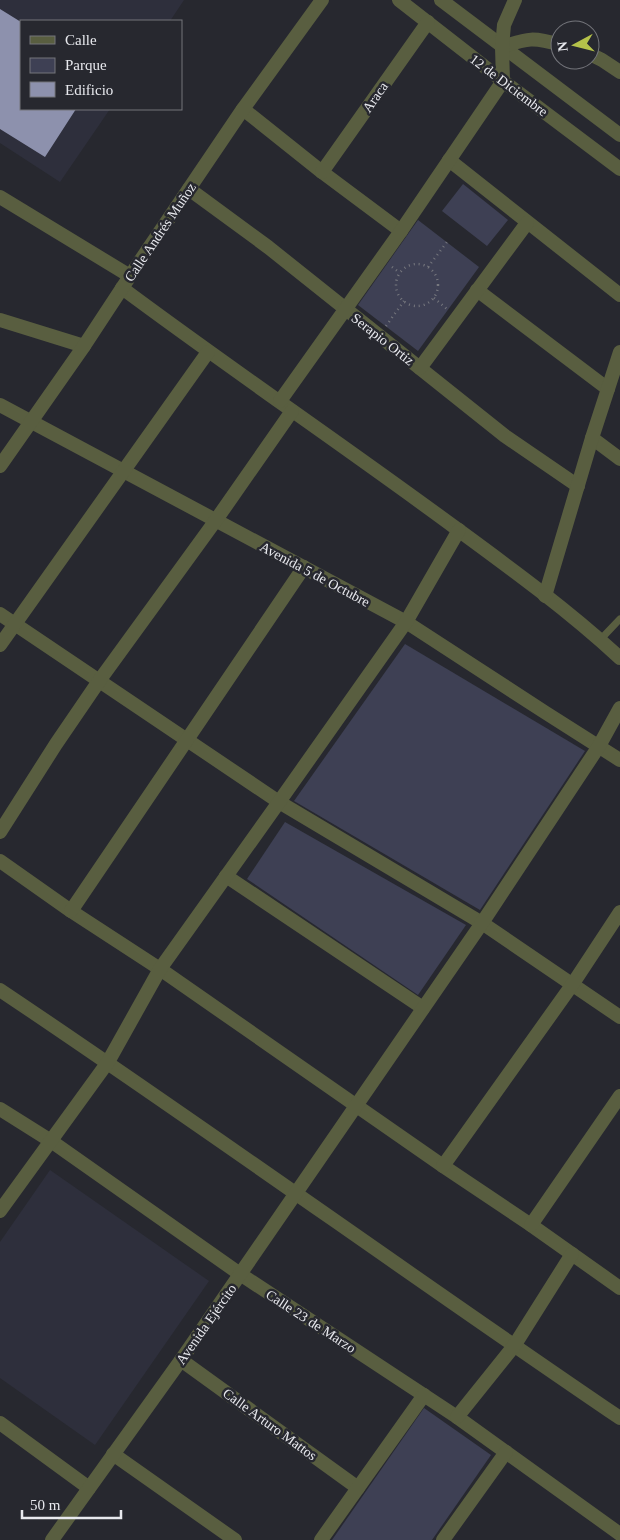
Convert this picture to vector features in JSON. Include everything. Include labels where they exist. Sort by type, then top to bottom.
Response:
[{"type":"street","name":"Calle Andrés Muñoz","points":[[0,466],[84,346],[243,109],[322,0]]},
{"type":"street","name":"12 de Diciembre","points":[[399,0],[620,169]]},
{"type":"street","name":"12 de Diciembre","points":[[441,0],[620,136]]},
{"type":"street","points":[[280,401],[401,231],[503,81],[502,47],[504,25],[514,0]]},
{"type":"street","name":"Araca","points":[[322,172],[428,22]]},
{"type":"street","points":[[502,47],[526,39],[550,42]]},
{"type":"street","points":[[600,59],[620,72]]},
{"type":"street","points":[[243,109],[322,172],[401,231]]},
{"type":"street","points":[[449,160],[620,295]]},
{"type":"street","name":"Serapio Ortiz","points":[[189,189],[268,247],[505,436],[578,486]]},
{"type":"street","points":[[0,197],[130,276]]},
{"type":"street","points":[[420,368],[528,222]]},
{"type":"street","points":[[122,288],[208,352],[397,484],[545,596],[620,658]]},
{"type":"street","points":[[477,290],[608,389]]},
{"type":"street","points":[[0,320],[84,346]]},
{"type":"street","points":[[0,645],[208,352]]},
{"type":"street","points":[[545,596],[620,352]]},
{"type":"street","name":"Avenida 5 de Octubre","points":[[0,406],[406,622],[620,760]]},
{"type":"street","points":[[0,832],[99,681],[216,520],[292,411]]},
{"type":"street","points":[[592,438],[620,459]]},
{"type":"street","points":[[0,1211],[108,1062],[160,969],[406,622],[458,530]]},
{"type":"street","points":[[71,911],[304,567]]},
{"type":"street","points":[[0,614],[279,802],[482,923],[620,1017]]},
{"type":"street","name":"Avenida Ejército","points":[[55,1539],[88,1488],[181,1360],[482,923],[599,746],[620,708]]},
{"type":"street","points":[[0,861],[531,1224],[620,1288]]},
{"type":"street","points":[[226,876],[423,1008]]},
{"type":"street","points":[[444,1166],[572,985],[620,912]]},
{"type":"street","points":[[0,990],[108,1062],[620,1418]]},
{"type":"street","points":[[531,1224],[620,1096]]},
{"type":"street","name":"Calle 23 de Marzo","points":[[0,1109],[51,1141],[240,1274],[457,1417],[620,1534]]},
{"type":"street","points":[[457,1417],[514,1346],[572,1254]]},
{"type":"street","name":"Calle Arturo Mattos","points":[[181,1360],[358,1488]]},
{"type":"street","points":[[321,1540],[424,1395]]},
{"type":"street","points":[[0,1423],[88,1488]]},
{"type":"street","points":[[444,1540],[506,1452]]},
{"type":"street","points":[[113,1454],[235,1540]]},
{"type":"lane","points":[[600,640],[620,619]]},
{"type":"path","points":[[428,267],[447,242]]},
{"type":"path","points":[[414,264],[428,267],[437,278],[437,292],[434,298],[423,305],[416,306],[404,301],[397,290],[398,277],[401,272],[414,264]]},
{"type":"path","points":[[434,298],[457,318]]},
{"type":"path","points":[[379,336],[404,301]]},
{"type":"shaded area","points":[[0,0],[184,0],[171,20],[20,20],[20,110],[109,110],[60,182],[0,143]]},
{"type":"shaded area","points":[[50,1170],[209,1281],[95,1445],[0,1378],[0,1242]]},
{"type":"green space","points":[[463,184],[508,220],[487,246],[442,211]]},
{"type":"green space","points":[[418,220],[479,267],[418,351],[358,305]]},
{"type":"green space","points":[[405,644],[585,751],[480,910],[294,801]]},
{"type":"green space","points":[[285,822],[466,925],[418,995],[247,879]]},
{"type":"green space","points":[[424,1408],[491,1455],[432,1540],[332,1540]]},
{"type":"building","points":[[0,9],[20,21],[20,110],[75,110],[45,157],[0,129]]}]
